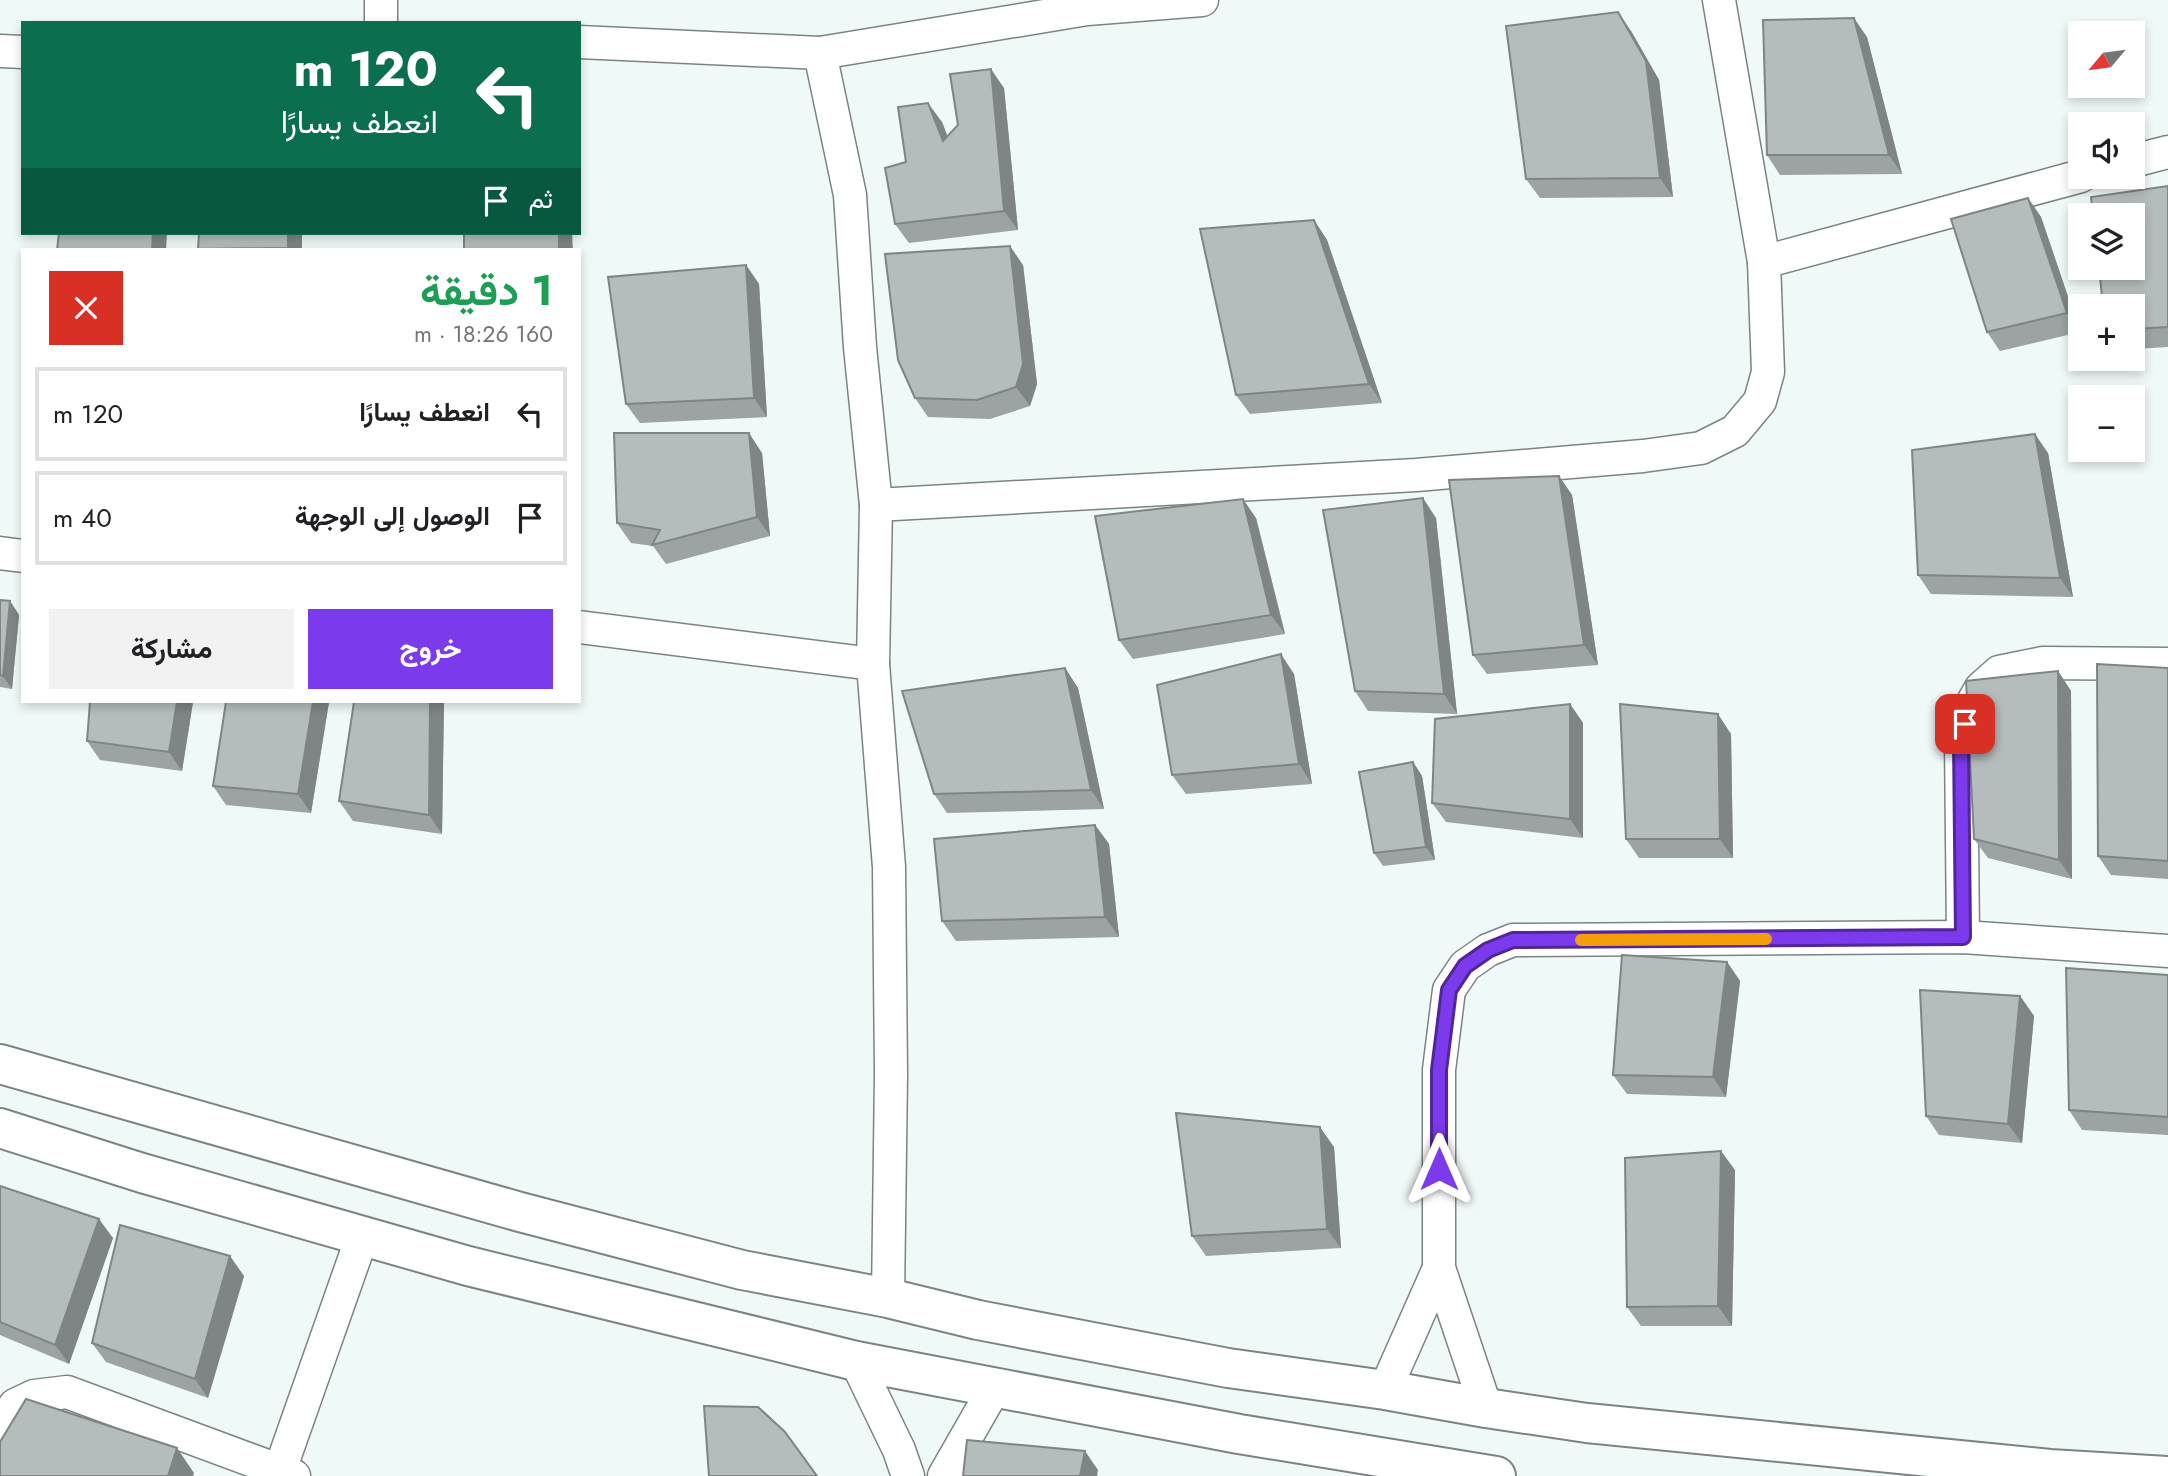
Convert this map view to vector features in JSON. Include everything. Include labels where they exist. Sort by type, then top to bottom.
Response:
[{"type":"main road","points":[[0,1064],[533,1215],[741,1270],[888,1298],[978,1320],[1228,1368],[1587,1423],[2050,1469],[2168,1476]]},
{"type":"main road","points":[[0,1128],[142,1173],[570,1293],[856,1362],[1239,1434],[1496,1476]]},
{"type":"street","points":[[381,0],[381,21]]},
{"type":"street","points":[[581,42],[820,53],[1087,9],[1202,0]]},
{"type":"street","points":[[876,505],[1416,475],[1643,456],[1701,448],[1735,431],[1760,401],[1768,372],[1764,262],[1719,0]]},
{"type":"street","points":[[0,51],[21,52]]},
{"type":"street","points":[[820,53],[850,195],[860,347],[876,505],[873,664],[889,867],[891,1075],[888,1298]]},
{"type":"street","points":[[2145,159],[2168,152]]},
{"type":"street","points":[[1764,262],[2068,180]]},
{"type":"street","points":[[0,553],[21,556]]},
{"type":"street","points":[[581,627],[873,664]]},
{"type":"street","points":[[1963,937],[1961,740],[1969,709],[1981,688],[1999,672],[2043,663],[2168,664]]},
{"type":"street","points":[[1486,1408],[1440,1268],[1439,1070],[1449,990],[1465,966],[1488,950],[1513,940],[1963,937],[2168,951]]},
{"type":"street","points":[[0,1429],[15,1405],[34,1396],[67,1392],[287,1473],[363,1234]]},
{"type":"street","points":[[1385,1390],[1440,1268]]},
{"type":"street","points":[[856,1362],[899,1450],[908,1476]]},
{"type":"street","points":[[944,1476],[995,1387]]},
{"type":"building","points":[[1618,12],[1646,61],[1660,178],[1526,179],[1506,26]]},
{"type":"building","points":[[1854,18],[1889,155],[1767,155],[1763,20]]},
{"type":"building","points":[[991,69],[1004,211],[895,224],[885,168],[906,162],[898,107],[928,103],[943,141],[958,125],[950,74]]},
{"type":"building","points":[[2168,186],[2168,327],[2145,328],[2145,294],[2102,294],[2100,280],[2145,280],[2145,203],[2092,203],[2091,197]]},
{"type":"building","points":[[2028,198],[2067,313],[1987,332],[1951,219]]},
{"type":"building","points":[[1314,220],[1369,384],[1236,395],[1200,229]]},
{"type":"building","points":[[59,235],[153,235],[152,248],[57,248]]},
{"type":"building","points":[[199,235],[288,235],[288,248],[198,248]]},
{"type":"building","points":[[464,235],[559,235],[559,248],[464,248]]},
{"type":"building","points":[[1010,246],[1023,364],[1016,387],[977,400],[915,398],[898,360],[885,254]]},
{"type":"building","points":[[746,265],[754,398],[626,404],[608,277]]},
{"type":"building","points":[[614,433],[749,433],[757,517],[652,545],[660,530],[617,523]]},
{"type":"building","points":[[2035,434],[2060,578],[1918,575],[1912,450]]},
{"type":"building","points":[[1559,476],[1584,645],[1473,655],[1449,480]]},
{"type":"building","points":[[1423,498],[1444,694],[1355,691],[1323,510]]},
{"type":"building","points":[[1243,499],[1271,615],[1119,640],[1095,516]]},
{"type":"building","points":[[0,600],[10,601],[3,676],[0,675]]},
{"type":"building","points":[[1281,654],[1299,764],[1172,775],[1157,685]]},
{"type":"building","points":[[2097,664],[2168,668],[2168,861],[2098,856]]},
{"type":"building","points":[[1065,668],[1091,790],[934,794],[902,691]]},
{"type":"building","points":[[2058,671],[2059,860],[1974,839],[1966,681]]},
{"type":"building","points":[[90,703],[177,703],[169,752],[87,741]]},
{"type":"building","points":[[226,703],[313,703],[298,794],[213,786]]},
{"type":"building","points":[[354,703],[430,703],[429,815],[339,801]]},
{"type":"building","points":[[1570,704],[1570,819],[1432,803],[1435,719]]},
{"type":"building","points":[[1620,704],[1718,714],[1720,839],[1626,839]]},
{"type":"building","points":[[1413,762],[1426,847],[1374,853],[1359,772]]},
{"type":"building","points":[[1095,825],[1105,917],[942,921],[934,839]]},
{"type":"building","points":[[1622,955],[1727,962],[1713,1077],[1613,1075]]},
{"type":"building","points":[[2066,968],[2168,975],[2168,1117],[2069,1110]]},
{"type":"building","points":[[1920,990],[2020,996],[2008,1124],[1926,1116]]},
{"type":"building","points":[[1176,1113],[1320,1127],[1327,1229],[1192,1236]]},
{"type":"building","points":[[1721,1151],[1718,1306],[1627,1307],[1625,1158]]},
{"type":"building","points":[[0,1186],[99,1219],[55,1345],[0,1322]]},
{"type":"building","points":[[120,1225],[230,1256],[195,1379],[92,1343]]},
{"type":"building","points":[[26,1399],[177,1448],[168,1476],[0,1476],[0,1442]]},
{"type":"building","points":[[704,1406],[758,1407],[785,1432],[817,1476],[709,1476]]},
{"type":"building","points":[[967,1440],[1085,1451],[1080,1476],[963,1476]]},
{"type":"slow traffic","points":[[1581,940],[1766,939]]},
{"type":"route","points":[[1439,1169],[1439,1070],[1449,990],[1465,966],[1488,950],[1513,940],[1963,937],[1961,740],[1965,724]]}]
